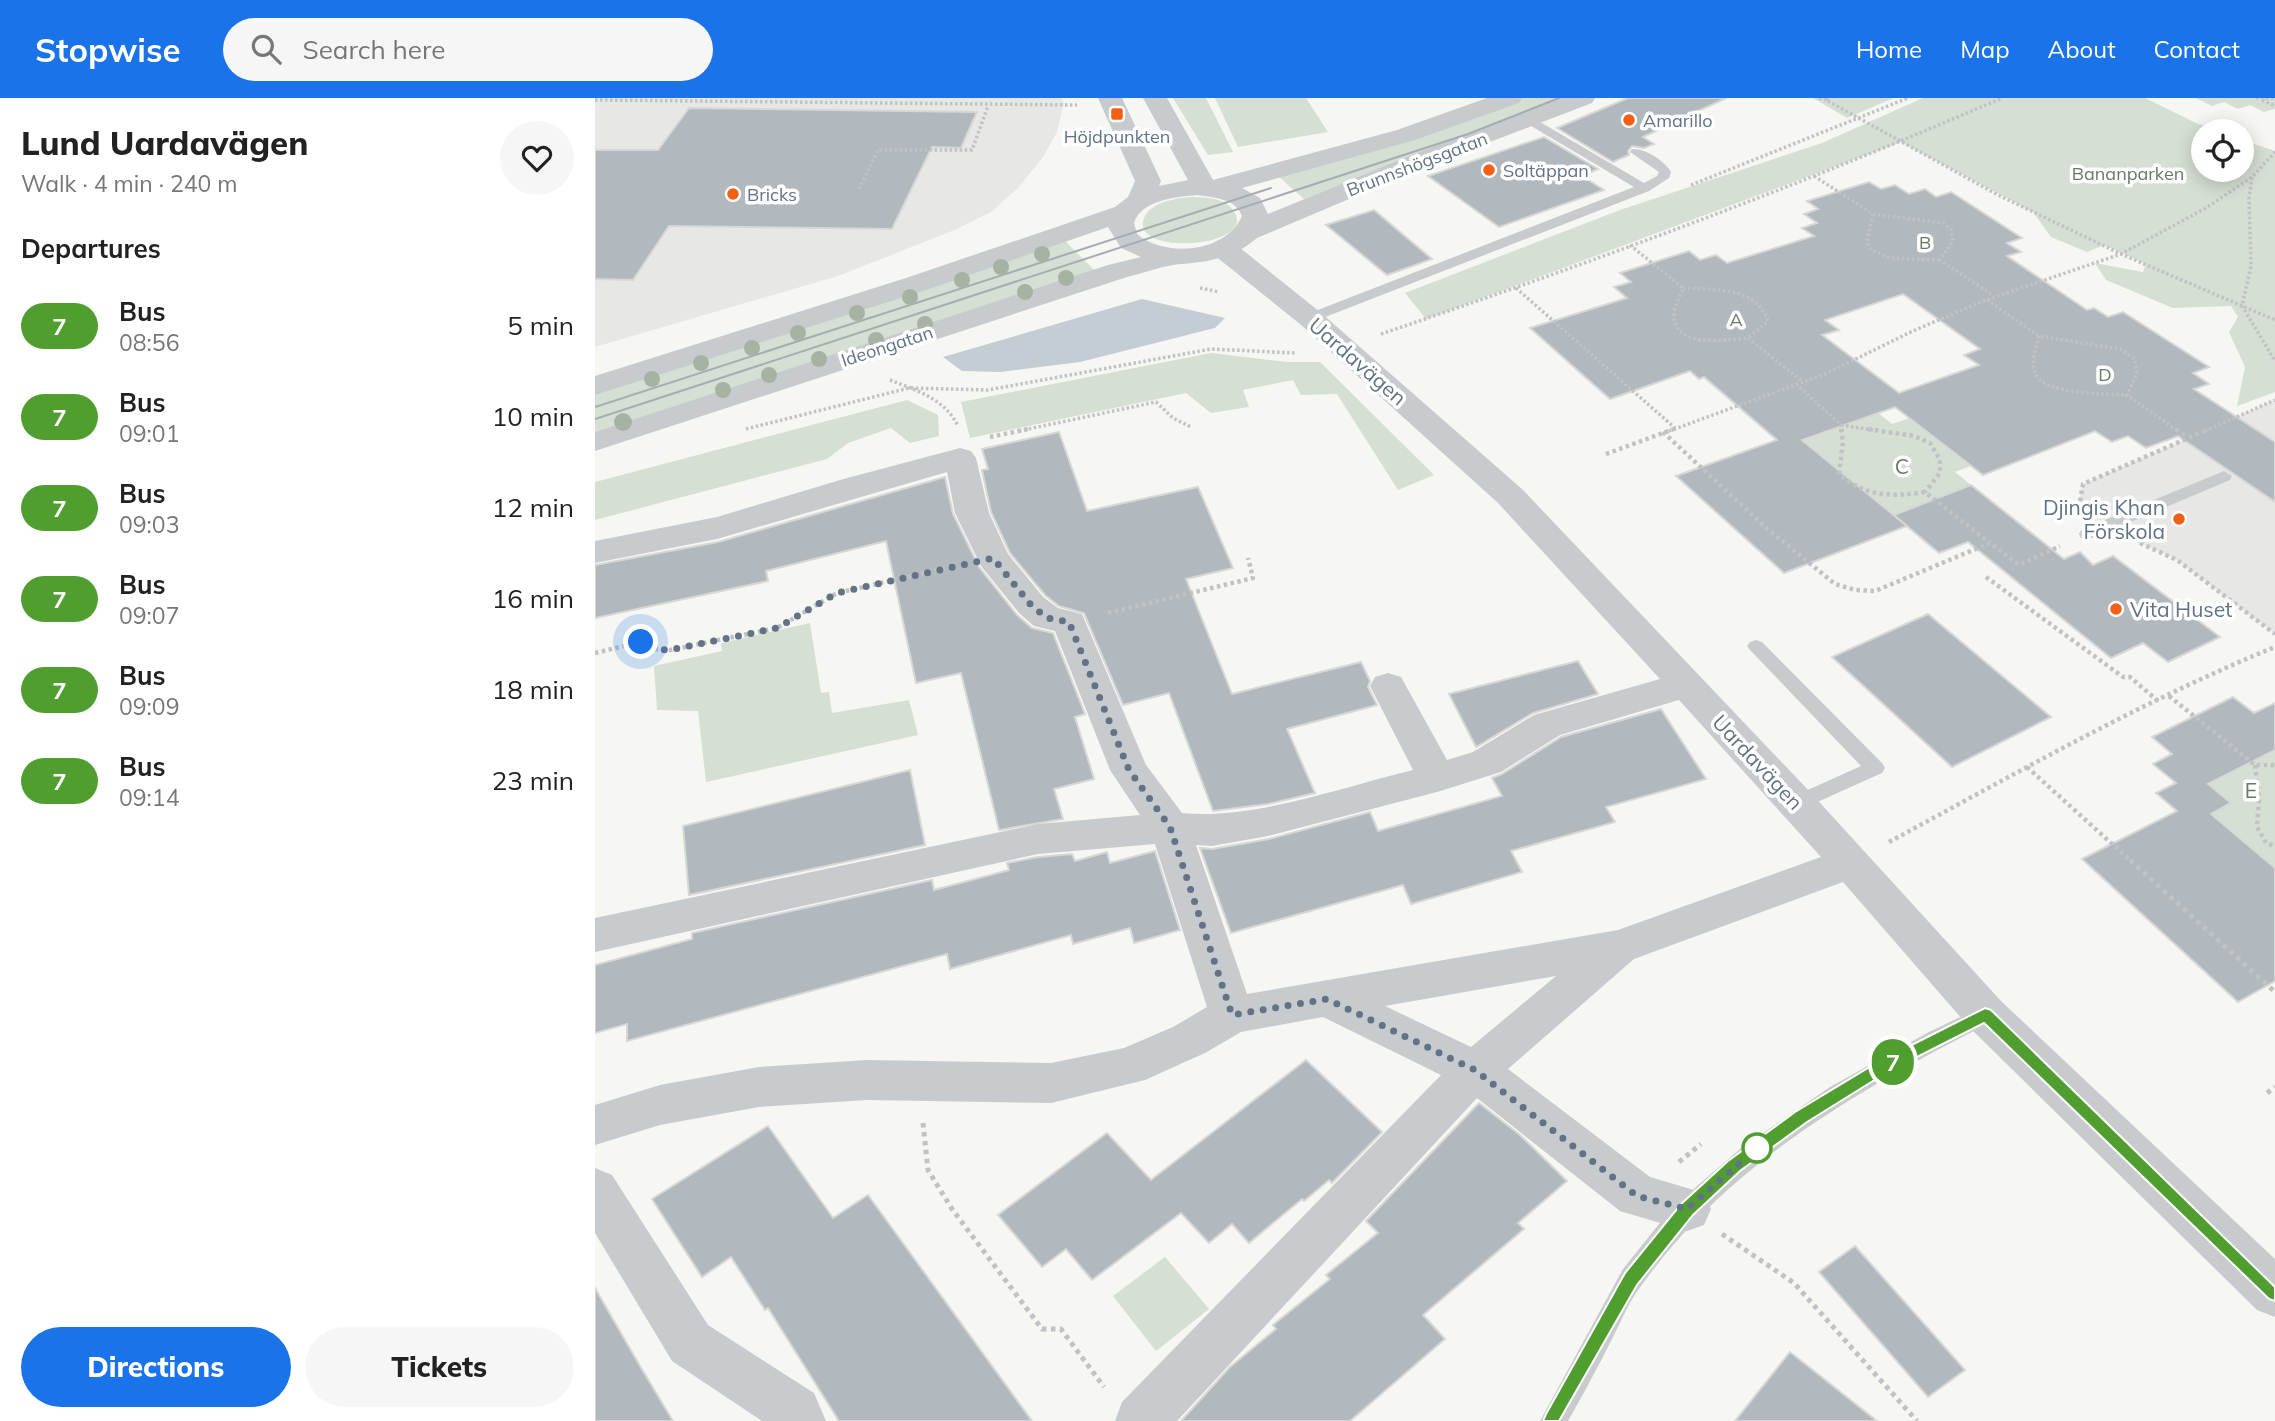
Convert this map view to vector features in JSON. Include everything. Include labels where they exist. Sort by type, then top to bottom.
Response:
[{"type":"street","points":[[1110,98],[1148,181],[1121,226],[1124,236],[1132,244],[1159,254],[1180,256]]},
{"type":"street","points":[[1156,98],[1208,188]]},
{"type":"street","name":"Brunnshögsgatan","points":[[1208,188],[1382,142],[1510,98]]},
{"type":"street","name":"Brunnshögsgatan","points":[[1180,256],[1238,240],[1418,161],[1583,98]]},
{"type":"street","points":[[595,386],[916,284],[1132,207],[1167,190],[1208,188],[1235,195],[1251,205],[1256,219],[1238,240]]},
{"type":"street","name":"Uardavägen","points":[[1238,240],[1310,318],[1510,496],[1797,803],[1985,1014],[2275,1293]]},
{"type":"street","name":"Ideongatan","points":[[595,442],[1105,275],[1180,256]]},
{"type":"street","points":[[595,552],[717,528],[960,458],[972,513],[993,558],[1031,605],[1047,618],[1069,622],[1129,770],[1170,827],[1232,1015]]},
{"type":"street","points":[[595,935],[1038,839],[1170,827],[1213,831],[1268,821],[1437,778],[1487,762],[1547,725],[1686,685]]},
{"type":"street","points":[[1388,686],[1437,778]]},
{"type":"street","points":[[595,1125],[660,1105],[759,1087],[840,1081],[1051,1083],[1116,1069],[1189,1040],[1232,1015],[1619,947],[1851,862]]},
{"type":"street","points":[[1141,1421],[1475,1070],[1619,947]]},
{"type":"street","points":[[1327,999],[1475,1070],[1637,1196],[1687,1209]]},
{"type":"street","points":[[595,1190],[690,1343],[795,1412],[800,1421]]},
{"type":"lane","points":[[1530,120],[1644,188]]},
{"type":"lane","points":[[1310,318],[1644,188],[1663,177],[1665,172],[1662,167],[1636,152]]},
{"type":"lane","points":[[2087,534],[2224,475]]},
{"type":"lane","points":[[1756,646],[1875,768],[1797,803]]},
{"type":"lane","points":[[1553,1421],[1631,1279],[1687,1209],[1742,1160],[1801,1117],[1884,1066],[1985,1014]]},
{"type":"path","points":[[737,103],[741,98]]},
{"type":"path","points":[[1819,98],[1827,99],[1998,195],[2121,254],[2275,320]]},
{"type":"path","points":[[1380,335],[1516,288],[1814,176],[2002,98]]},
{"type":"path","points":[[2256,98],[2275,106]]},
{"type":"path","points":[[2261,99],[2274,98]]},
{"type":"path","points":[[595,100],[988,106],[1085,104]]},
{"type":"path","points":[[859,190],[878,150],[972,150],[988,106]]},
{"type":"path","points":[[2254,175],[2275,152]]},
{"type":"path","points":[[1814,176],[1873,214],[1943,223],[1951,229],[1953,241],[1940,260]]},
{"type":"path","points":[[1606,454],[1796,384],[1986,300],[2121,254],[2206,208],[2245,182]]},
{"type":"path","points":[[2251,182],[2249,198],[2251,266],[2242,306],[2275,361]]},
{"type":"path","points":[[1873,214],[1867,242],[1871,250],[1891,258],[1940,260],[1995,297]]},
{"type":"path","points":[[1630,245],[1683,288],[1741,294],[1758,301],[1767,311],[1768,321],[1748,338],[1702,340],[1680,332],[1675,326],[1674,312],[1683,288]]},
{"type":"path","points":[[1516,288],[1675,428]]},
{"type":"path","points":[[1986,300],[2039,336],[2120,349],[2134,358],[2137,373],[2127,395]]},
{"type":"path","points":[[2039,336],[2034,362],[2036,375],[2043,384],[2063,389],[2127,395],[2188,438]]},
{"type":"path","points":[[1748,338],[1803,381]]},
{"type":"path","points":[[745,430],[909,388],[988,390],[1211,349],[1305,353]]},
{"type":"path","points":[[886,379],[909,388],[954,415],[959,430]]},
{"type":"path","points":[[1796,384],[1841,425],[1914,436],[1930,443],[1940,460],[1940,473],[1925,492],[1898,496],[1872,495],[1848,485],[1839,474],[1843,442],[1841,425]]},
{"type":"path","points":[[2087,534],[2078,505],[2084,484],[2275,400]]},
{"type":"path","points":[[988,438],[1156,402],[1173,418],[1191,427]]},
{"type":"path","points":[[1664,432],[1764,526],[1835,584],[1855,590],[1875,591],[1990,543]]},
{"type":"path","points":[[1925,492],[2019,565],[2087,534],[2143,544],[2177,560],[2275,634]]},
{"type":"path","points":[[595,653],[641,642],[653,649],[670,650],[777,628],[837,593],[993,558]]},
{"type":"path","points":[[1069,622],[1253,578],[1248,558]]},
{"type":"path","points":[[1986,577],[2123,677],[2130,677],[2158,701]]},
{"type":"path","points":[[1851,862],[2027,767],[2233,664],[2275,647]]},
{"type":"path","points":[[2169,696],[2255,765],[2275,765]]},
{"type":"path","points":[[2255,765],[2259,800],[2257,827],[2266,843],[2275,846]]},
{"type":"path","points":[[2027,767],[2275,992]]},
{"type":"path","points":[[937,1082],[923,1122],[928,1170],[952,1209],[1042,1329],[1061,1329],[1107,1390]]},
{"type":"path","points":[[2267,1093],[2275,1087]]},
{"type":"path","points":[[1687,1209],[1794,1283],[1917,1421]]},
{"type":"shaded area","points":[[595,98],[1062,98],[1064,103],[1057,132],[1043,157],[1019,187],[991,212],[957,229],[838,276],[595,347]]},
{"type":"shaded area","points":[[1142,299],[1225,318],[1215,328],[1080,362],[1000,372],[962,371],[943,357]]},
{"type":"shaded area","name":"Djingis Khan Förskola","points":[[2275,400],[2275,634],[2177,560],[2143,544],[2087,534],[2078,505],[2083,484]]},
{"type":"green space","points":[[1173,98],[1206,98],[1233,152],[1208,155]]},
{"type":"green space","points":[[1215,98],[1306,98],[1328,132],[1238,147]]},
{"type":"green space","points":[[1521,98],[1568,98],[1304,199],[1276,174]]},
{"type":"green space","points":[[1813,98],[1894,98],[1847,118]]},
{"type":"green space","name":"Bananparken","points":[[1923,98],[2145,98],[2191,121],[2191,182],[2254,182],[2254,144],[2275,151],[2275,392],[2237,406],[2245,367],[2229,332],[2238,317],[2231,306],[2173,308],[2106,280],[2095,263],[2143,272],[2146,264],[2104,245],[2087,252],[2051,237],[2033,212],[1901,142],[1426,319],[1405,293],[1620,210],[1822,143]]},
{"type":"green space","points":[[2196,98],[2275,98],[2275,109],[2264,112],[2250,105],[2238,109],[2224,102],[2212,106]]},
{"type":"green space","points":[[1188,197],[1224,202],[1233,210],[1237,223],[1229,233],[1212,240],[1192,243],[1171,243],[1154,238],[1144,229],[1145,216],[1153,207]]},
{"type":"green space","points":[[1065,241],[1095,271],[595,434],[595,392]]},
{"type":"green space","points":[[1211,353],[1287,362],[1320,362],[1434,475],[1398,490],[1337,394],[1301,395],[1293,380],[1243,390],[1249,407],[1211,413],[1186,393],[970,438],[961,402]]},
{"type":"green space","points":[[907,400],[938,415],[939,436],[910,443],[891,428],[848,443],[827,459],[595,520],[595,482]]},
{"type":"green space","name":"C","points":[[1878,413],[1892,424],[1910,418],[1973,465],[1955,472],[1971,485],[1894,515],[1878,502],[1860,509],[1801,460],[1818,453],[1803,440]]},
{"type":"green space","points":[[810,623],[821,693],[829,692],[832,713],[909,700],[918,735],[706,782],[698,711],[657,710],[654,666],[722,651],[721,643]]},
{"type":"green space","name":"E","points":[[2275,750],[2275,873],[2211,814],[2208,784]]},
{"type":"green space","points":[[1165,1257],[1209,1309],[1156,1351],[1113,1296]]},
{"type":"building","name":"Amarillo","points":[[1628,98],[1726,98],[1643,137],[1654,144],[1644,148],[1632,146],[1628,151],[1629,155],[1613,162],[1557,128]]},
{"type":"building","name":"Bricks","points":[[689,108],[977,112],[961,148],[932,147],[892,229],[669,226],[633,280],[595,279],[595,150],[658,150]]},
{"type":"building","points":[[1544,137],[1598,169],[1582,176],[1604,190],[1499,227],[1428,176]]},
{"type":"building","points":[[1869,182],[1881,189],[1895,185],[1909,194],[1925,189],[1936,197],[1951,192],[2022,238],[2007,243],[2021,252],[2007,256],[2087,310],[2094,308],[2108,317],[2123,312],[2209,367],[2193,373],[2209,384],[2194,389],[2275,442],[2275,502],[2178,436],[2146,448],[2128,436],[2112,442],[2095,431],[1983,475],[1895,407],[1802,440],[1907,526],[1784,573],[1676,476],[1777,440],[1704,377],[1699,379],[1690,371],[1610,399],[1530,328],[1627,298],[1614,287],[1631,282],[1620,273],[1689,251],[1700,260],[1716,255],[1727,263],[1814,236],[1802,228],[1817,223],[1804,214],[1818,209],[1807,201]],"holes":[[[1903,294],[1980,349],[1964,355],[1979,365],[1899,393],[1822,335],[1839,330],[1825,320]]]},
{"type":"building","points":[[1374,210],[1432,259],[1387,275],[1326,225]]},
{"type":"building","points":[[1059,432],[1087,511],[1198,487],[1233,568],[1186,579],[1232,694],[1361,662],[1370,681],[1368,687],[1377,705],[1287,729],[1315,793],[1268,804],[1213,811],[1169,693],[1123,705],[1084,613],[1059,606],[1045,595],[1010,553],[991,512],[982,470],[988,469],[982,449]]},
{"type":"building","points":[[945,477],[953,514],[979,567],[1017,615],[1032,628],[1053,633],[1085,714],[1075,717],[1094,779],[1054,789],[1063,819],[999,830],[961,673],[916,683],[886,541],[766,571],[768,581],[595,618],[595,565],[718,542]]},
{"type":"building","name":"Vita Huset","points":[[1971,485],[2064,559],[2080,552],[2093,565],[2113,556],[2220,637],[2168,662],[2143,643],[2111,658],[1968,542],[1939,553],[1894,515]]},
{"type":"building","points":[[1928,614],[2051,717],[1952,767],[1832,657]]},
{"type":"building","points":[[1578,661],[1598,694],[1533,713],[1476,747],[1449,694]]},
{"type":"building","points":[[2233,697],[2254,713],[2275,703],[2275,750],[2208,784],[2231,803],[2211,814],[2275,868],[2275,981],[2238,1002],[2082,859],[2177,811],[2156,793],[2176,783],[2153,764],[2172,754],[2152,737]]},
{"type":"building","points":[[1661,709],[1706,779],[1606,807],[1615,822],[1511,851],[1522,872],[1411,904],[1403,885],[1231,933],[1200,848],[1212,849],[1269,839],[1370,812],[1378,831],[1502,796],[1492,778],[1561,737]]},
{"type":"building","points":[[910,770],[925,845],[689,895],[683,826]]},
{"type":"building","points":[[1155,851],[1180,930],[1134,943],[1130,928],[1073,944],[1071,935],[950,969],[947,954],[627,1041],[627,1024],[595,1033],[595,965],[692,939],[692,933],[932,880],[934,890],[1009,870],[1007,863],[1038,857],[1072,854],[1075,861],[1107,852],[1110,863]]},
{"type":"building","points":[[1306,1060],[1382,1132],[1332,1183],[1329,1180],[1304,1201],[1302,1199],[1249,1243],[1232,1224],[1209,1243],[1181,1213],[1092,1280],[1066,1249],[1042,1267],[998,1215],[1107,1133],[1151,1180]]},
{"type":"building","points":[[1479,1103],[1520,1135],[1567,1181],[1518,1223],[1524,1229],[1423,1315],[1445,1339],[1350,1421],[1181,1421],[1230,1367],[1276,1329],[1273,1325],[1330,1279],[1326,1275],[1378,1233],[1366,1221]]},
{"type":"building","points":[[768,1126],[833,1218],[868,1195],[1032,1421],[839,1421],[768,1308],[765,1310],[731,1257],[702,1277],[652,1199]]},
{"type":"building","points":[[1855,1246],[1965,1370],[1928,1397],[1819,1272]]},
{"type":"building","points":[[595,1288],[640,1366],[673,1421],[595,1421]]},
{"type":"building","points":[[1790,1352],[1877,1421],[1735,1421]]},
{"type":"tram line","points":[[595,419],[1468,134],[1559,98]]},
{"type":"tram line","points":[[595,407],[1271,188]]},
{"type":"bus line","name":"7","points":[[1553,1421],[1588,1362],[1631,1279],[1687,1209],[1734,1166],[1801,1117],[1884,1066],[1985,1014],[2209,1233],[2275,1293]]},
{"type":"place","name":"Höjdpunkten","points":[[1117,114]]},
{"type":"place","name":"Amarillo","points":[[1629,120]]},
{"type":"place","name":"Soltäppan","points":[[1489,170]]},
{"type":"place","name":"Bricks","points":[[733,194]]},
{"type":"place","name":"Djingis Khan Förskola","points":[[2179,519]]},
{"type":"place","name":"Vita Huset","points":[[2116,609]]},
{"type":"route","points":[[641,642],[653,649],[670,650],[777,628],[795,620],[837,593],[993,558],[1031,605],[1047,618],[1069,622],[1129,770],[1170,827],[1232,1015],[1327,999],[1475,1070],[1637,1196],[1687,1209],[1757,1148]]},
{"type":"park label","name":"B","points":[[1925,242]]},
{"type":"park label","name":"A","points":[[1736,319]]},
{"type":"park label","name":"D","points":[[2105,374]]}]
